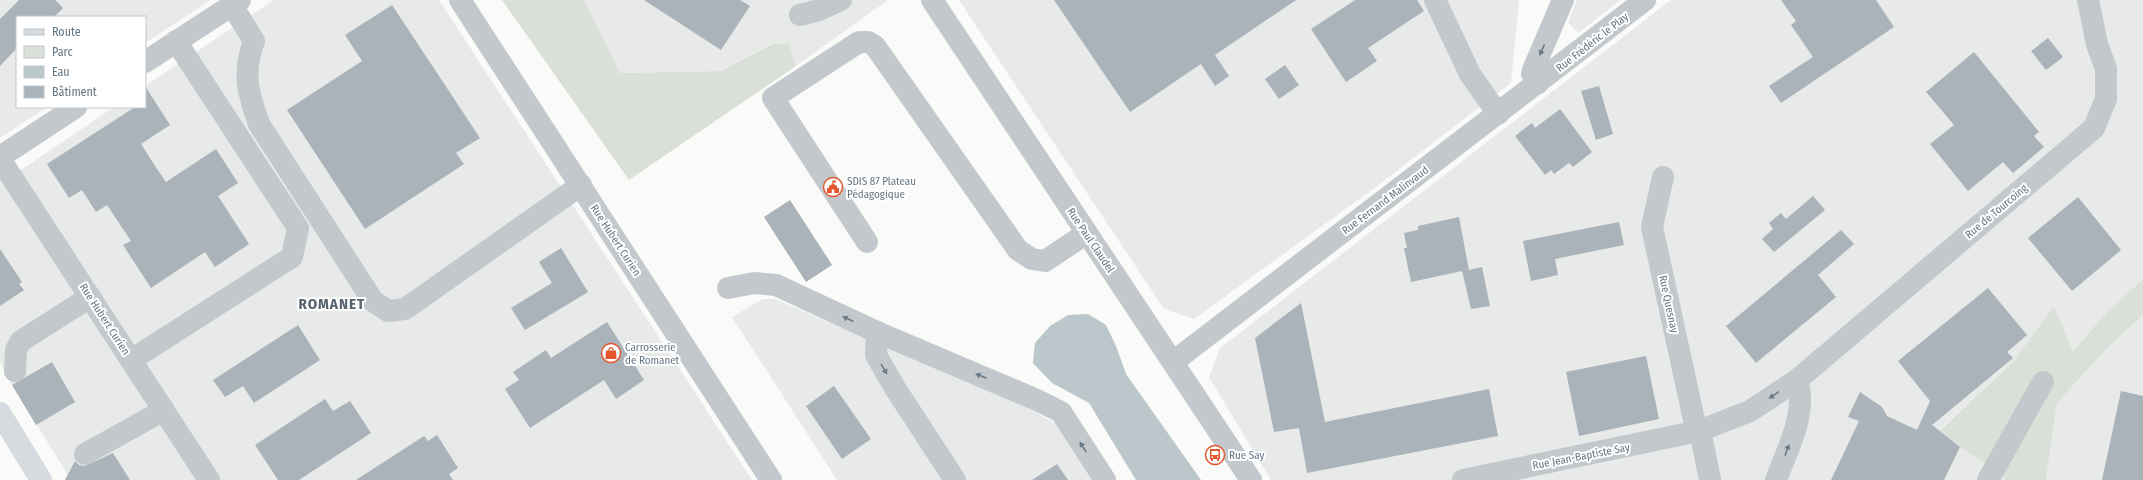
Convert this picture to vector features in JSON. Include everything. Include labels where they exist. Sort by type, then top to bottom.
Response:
[{"type":"main road","points":[[0,413],[40,480]]},
{"type":"street","name":"Rue Hubert Curien","points":[[460,0],[771,480]]},
{"type":"street","points":[[800,15],[819,10],[841,0]]},
{"type":"street","name":"Rue Paul Claudel","points":[[932,0],[1251,480]]},
{"type":"street","points":[[1435,0],[1470,74],[1498,114]]},
{"type":"street","name":"Rue Frédéric le Play","points":[[1538,83],[1645,0]]},
{"type":"street","name":"Rue de Tourcoing","points":[[1699,431],[1750,411],[1797,380],[2094,128],[2106,99],[2106,69],[2097,44],[2088,0]]},
{"type":"street","points":[[146,61],[236,3],[254,41],[248,57],[248,93],[260,124],[373,301],[388,311],[405,309],[581,185]]},
{"type":"street","points":[[1560,8],[1557,36],[1572,58]]},
{"type":"street","points":[[1538,83],[1532,74],[1533,70],[1560,8]]},
{"type":"street","points":[[131,360],[292,257],[298,228],[176,42]]},
{"type":"street","points":[[867,242],[773,98],[859,42],[868,42],[875,46],[1018,250],[1032,259],[1045,261],[1087,234]]},
{"type":"street","name":"Rue Fernand Malinvaud","points":[[1173,362],[1538,83]]},
{"type":"street","name":"Rue Hubert Curien","points":[[75,108],[0,158],[209,480]]},
{"type":"street","name":"Rue Quesnay","points":[[1663,176],[1652,227],[1694,420],[1699,431]]},
{"type":"street","points":[[728,288],[754,283],[776,285],[876,332],[1037,400],[1061,412],[1105,480]]},
{"type":"street","points":[[15,371],[16,350],[21,341],[90,297]]},
{"type":"street","points":[[876,332],[876,355],[894,388],[955,480]]},
{"type":"street","points":[[1776,480],[1798,419],[1800,389],[1797,380]]},
{"type":"street","points":[[1988,480],[2043,382]]},
{"type":"street","points":[[85,454],[164,410]]},
{"type":"street","points":[[1699,431],[1710,480]]},
{"type":"street","name":"Rue Jean-Baptiste Say","points":[[1463,480],[1699,431]]},
{"type":"shaded area","points":[[0,0],[211,0],[146,42],[146,16],[16,16],[16,108],[45,108],[0,138]]},
{"type":"shaded area","points":[[274,0],[439,0],[752,480],[71,480],[12,385],[0,362],[0,159],[12,176],[113,108],[146,108],[146,85]]},
{"type":"shaded area","points":[[584,0],[888,0],[796,66],[789,43],[771,44],[721,71],[620,73]]},
{"type":"shaded area","points":[[959,0],[1519,0],[1511,83],[1373,189],[1194,319],[1164,309]]},
{"type":"shaded area","points":[[1577,0],[1621,0],[1578,33],[1568,22]]},
{"type":"shaded area","points":[[1671,0],[2143,0],[2143,279],[2106,313],[2073,353],[2054,307],[2014,361],[1939,430],[2005,478],[2004,480],[1271,480],[1209,377],[1220,348]]},
{"type":"shaded area","points":[[763,299],[775,299],[1027,407],[1056,424],[1092,480],[837,480],[732,317]]},
{"type":"shaded area","points":[[2143,315],[2143,480],[2046,480],[2057,403],[2107,348]]},
{"type":"green space","points":[[502,0],[584,0],[620,73],[721,71],[772,44],[789,43],[796,66],[629,180]]},
{"type":"green space","points":[[2143,279],[2143,315],[2107,348],[2057,403],[2046,480],[2004,480],[2005,478],[1939,431],[2014,361],[2054,306],[2073,352],[2106,313]]},
{"type":"water","points":[[1088,314],[1106,325],[1116,346],[1126,374],[1201,480],[1136,480],[1089,403],[1052,383],[1033,363],[1035,343],[1050,326],[1068,315]]},
{"type":"building","points":[[19,0],[55,0],[63,8],[55,16],[16,16],[16,49],[0,66],[0,19]]},
{"type":"building","points":[[644,0],[740,0],[750,6],[721,50]]},
{"type":"building","points":[[1054,0],[1296,0],[1215,55],[1229,76],[1215,86],[1201,64],[1130,112]]},
{"type":"building","points":[[1355,0],[1417,0],[1424,11],[1368,48],[1377,61],[1346,82],[1311,29]]},
{"type":"building","points":[[1781,0],[1876,0],[1894,27],[1781,103],[1769,86],[1813,57],[1791,25],[1796,21]]},
{"type":"building","points":[[392,5],[480,138],[456,153],[464,164],[365,229],[287,110],[362,61],[345,35]]},
{"type":"building","points":[[2048,38],[2063,57],[2046,70],[2031,51]]},
{"type":"building","points":[[1974,52],[2039,132],[2034,136],[2044,147],[2013,173],[2003,162],[1968,191],[1930,144],[1954,125],[1926,92]]},
{"type":"building","points":[[1285,65],[1299,85],[1279,99],[1265,79]]},
{"type":"building","points":[[1599,86],[1613,134],[1596,140],[1581,91]]},
{"type":"building","points":[[146,88],[170,125],[141,144],[155,166],[166,182],[216,149],[238,183],[218,196],[249,244],[215,267],[205,252],[151,288],[123,245],[131,241],[107,205],[96,212],[82,190],[69,198],[47,164],[133,108],[146,108]]},
{"type":"building","points":[[1560,109],[1592,152],[1573,167],[1569,163],[1554,174],[1551,170],[1545,175],[1515,136],[1532,123],[1535,128]]},
{"type":"building","points":[[1813,196],[1825,210],[1774,252],[1762,239],[1773,229],[1769,223],[1781,213],[1786,219]]},
{"type":"building","points":[[2078,197],[2121,250],[2072,291],[2028,238]]},
{"type":"building","points":[[790,200],[832,265],[806,282],[764,217]]},
{"type":"building","points":[[1459,217],[1469,270],[1482,267],[1490,306],[1471,309],[1462,271],[1411,282],[1404,248],[1407,248],[1404,233],[1418,230],[1418,226]]},
{"type":"building","points":[[1619,222],[1624,245],[1555,259],[1558,275],[1531,281],[1523,241]]},
{"type":"building","points":[[1841,230],[1854,244],[1818,275],[1836,297],[1756,363],[1726,326]]},
{"type":"building","points":[[561,248],[588,292],[525,330],[511,308],[552,283],[539,262]]},
{"type":"building","points":[[0,249],[22,282],[19,284],[24,290],[0,306]]},
{"type":"building","points":[[1988,288],[2027,335],[2007,352],[2013,358],[1932,425],[1960,447],[1944,480],[1831,480],[1859,421],[1848,417],[1860,392],[1882,407],[1887,416],[1917,430],[1930,401],[1898,361]]},
{"type":"building","points":[[1301,303],[1325,422],[1489,389],[1498,436],[1307,473],[1299,428],[1274,432],[1255,338]]},
{"type":"building","points":[[607,322],[644,380],[616,399],[604,380],[530,428],[505,389],[519,380],[513,372],[546,350],[551,358]]},
{"type":"building","points":[[298,325],[320,360],[254,403],[243,386],[225,397],[213,380]]},
{"type":"building","points":[[1646,356],[1659,419],[1579,436],[1566,372]]},
{"type":"building","points":[[52,362],[75,402],[36,425],[12,385]]},
{"type":"building","points":[[834,386],[871,439],[842,459],[806,406]]},
{"type":"building","points":[[2121,391],[2143,396],[2143,480],[2102,480]]},
{"type":"building","points":[[325,399],[333,411],[350,401],[371,433],[299,480],[278,480],[255,445]]},
{"type":"building","points":[[437,435],[458,468],[449,474],[453,480],[356,480],[424,436],[428,441]]},
{"type":"building","points":[[113,453],[130,480],[65,480],[75,461],[79,465],[85,466]]},
{"type":"building","points":[[1057,464],[1068,480],[1032,480]]},
{"type":"place","name":"SDIS 87 Plateau Pédagogique","points":[[833,187]]},
{"type":"place","name":"Carrosserie de Romanet","points":[[611,353]]},
{"type":"place","name":"Rue Say","points":[[1215,455]]},
{"type":"district","name":"ROMANET","points":[[332,304]]}]
